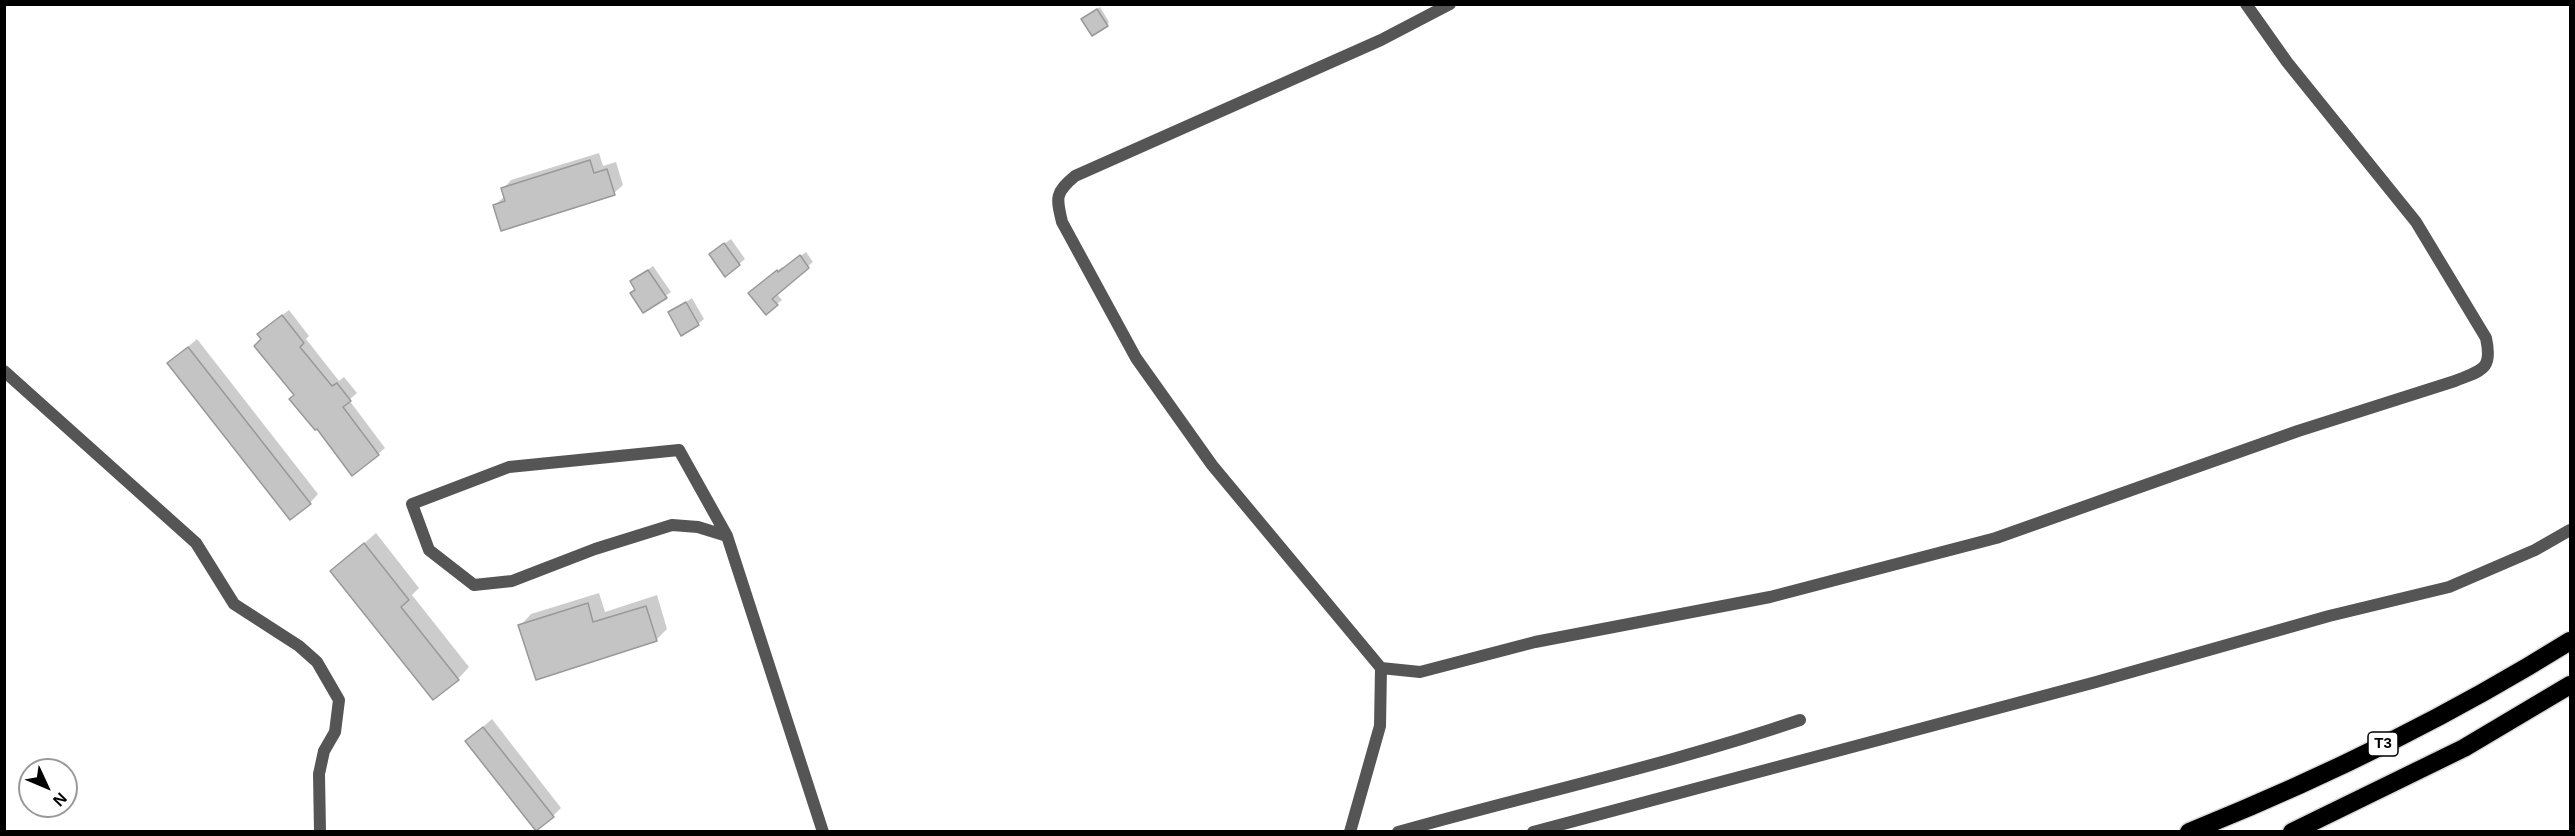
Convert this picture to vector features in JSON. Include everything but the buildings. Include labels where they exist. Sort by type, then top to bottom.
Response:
[{"type":"highway","name":"T3","points":[[2189,831],[2250,807],[2342,765],[2432,719],[2571,641]]},
{"type":"highway","name":"T3","points":[[2292,831],[2368,797],[2464,748],[2571,685]]},
{"type":"street","points":[[1350,831],[1380,726],[1381,668],[1212,465],[1136,358],[1062,222],[1057,202],[1060,188],[1075,176],[1381,40],[1450,4]]},
{"type":"street","points":[[1381,668],[1420,672],[1535,642],[1770,597],[1996,538],[2298,431],[2478,372],[2487,365],[2490,356],[2486,338],[2416,222],[2287,62],[2246,4]]},
{"type":"street","points":[[4,371],[196,543],[234,604],[299,646],[317,662],[339,700],[335,732],[324,751],[319,774],[320,831]]},
{"type":"street","points":[[727,536],[698,527],[672,525],[595,549],[512,581],[474,585],[429,550],[412,504],[509,467],[679,450],[727,536],[823,831]]},
{"type":"street","points":[[1533,831],[2096,682],[2329,616],[2449,587],[2535,550],[2571,530]]},
{"type":"street","points":[[1398,831],[1502,802],[1650,766],[1800,720]]}]
